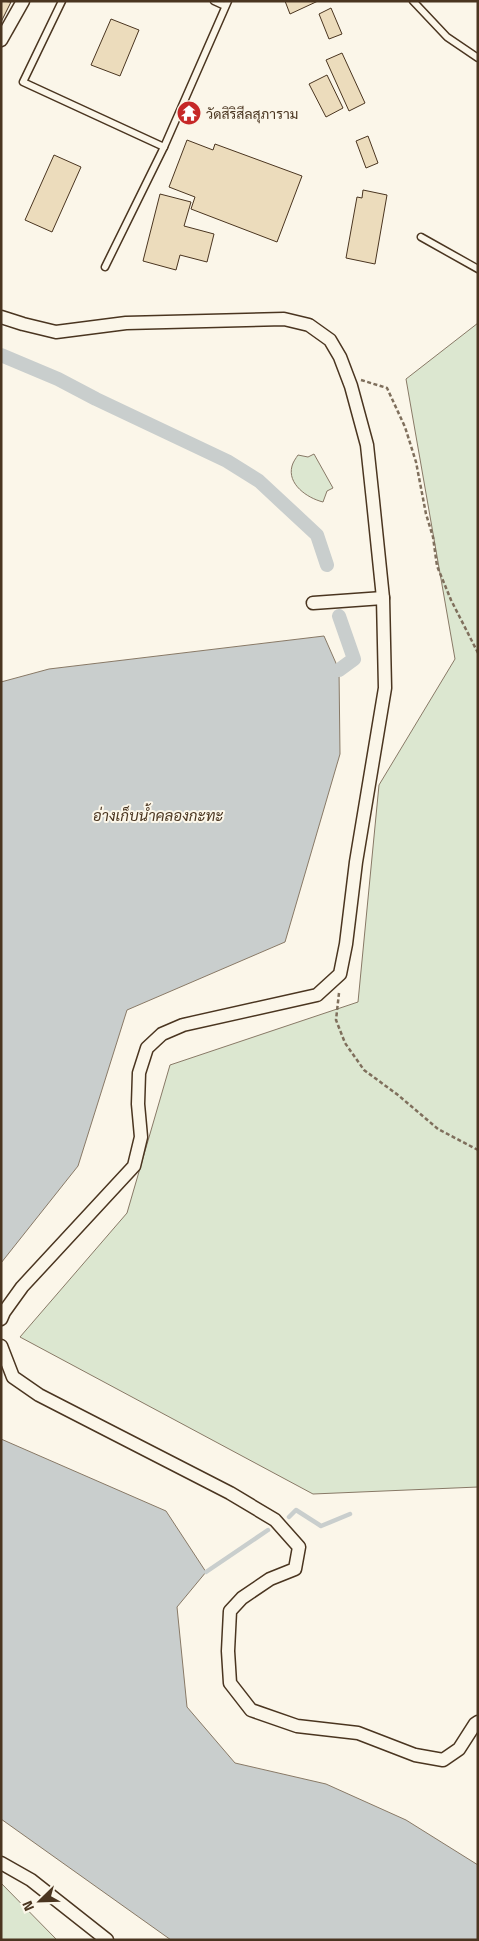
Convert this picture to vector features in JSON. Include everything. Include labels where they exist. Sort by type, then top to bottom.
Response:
[{"type":"street","points":[[1,40],[24,1]]},
{"type":"street","points":[[1,317],[56,332],[126,323],[284,319],[309,325],[330,340],[348,376],[366,444],[383,598],[385,688],[356,862],[346,944],[340,974],[317,995],[183,1025],[162,1034],[147,1048],[139,1073],[138,1104],[141,1137],[134,1166],[22,1287],[1,1319]]},
{"type":"street","points":[[313,603],[383,598]]},
{"type":"street","points":[[1,1346],[12,1377],[39,1395],[230,1493],[275,1520],[299,1547],[295,1569],[270,1579],[242,1598],[230,1611],[228,1651],[230,1683],[251,1710],[297,1726],[358,1733],[415,1755],[443,1760],[459,1749],[478,1722]]},
{"type":"street","points":[[1,1863],[31,1880],[107,1940]]},
{"type":"lane","points":[[62,1],[23,82],[164,147]]},
{"type":"lane","points":[[105,267],[164,147],[227,4],[214,1]]},
{"type":"lane","points":[[412,1],[446,37],[478,58]]},
{"type":"lane","points":[[421,236],[478,269]]},
{"type":"path","points":[[348,376],[387,388],[401,419],[416,462],[426,514],[433,537],[437,566],[478,654]]},
{"type":"path","points":[[340,974],[336,1020],[346,1043],[364,1070],[398,1095],[438,1129],[478,1150]]},
{"type":"green space","points":[[478,323],[478,1487],[313,1494],[20,1337],[127,1213],[170,1065],[358,1002],[379,785],[455,659],[406,379]]},
{"type":"green space","points":[[314,454],[333,488],[327,491],[323,502],[305,494],[292,479],[292,465],[298,455],[308,457]]},
{"type":"green space","points":[[1,1883],[57,1940],[1,1940]]},
{"type":"water","name":"อ่างเก็บน้ำคลองกะทะ","points":[[324,636],[339,670],[340,754],[285,942],[127,1010],[78,1166],[1,1263],[1,682],[49,669]]},
{"type":"water","points":[[1,1439],[166,1511],[206,1572],[177,1607],[187,1707],[235,1763],[326,1784],[406,1820],[478,1865],[478,1940],[171,1940],[1,1819]]},
{"type":"building","points":[[1,1],[11,2],[1,22]]},
{"type":"building","points":[[285,1],[318,1],[290,14]]},
{"type":"building","points":[[331,8],[342,34],[329,39],[319,14]]},
{"type":"building","points":[[111,19],[139,30],[120,76],[91,65]]},
{"type":"building","points":[[342,53],[365,103],[349,111],[326,60]]},
{"type":"building","points":[[327,75],[343,108],[326,117],[309,84]]},
{"type":"building","points":[[368,136],[378,163],[366,168],[356,141]]},
{"type":"building","points":[[187,140],[213,150],[215,144],[302,176],[277,242],[191,209],[195,197],[169,187]]},
{"type":"building","points":[[54,155],[81,167],[52,232],[25,220]]},
{"type":"building","points":[[363,190],[387,195],[375,264],[346,258],[357,197],[362,198]]},
{"type":"building","points":[[160,194],[191,202],[184,226],[214,234],[207,262],[180,255],[176,270],[143,261]]},
{"type":"waterway","points":[[1,355],[58,379],[227,461],[259,481],[317,535],[327,565]]},
{"type":"waterway","points":[[339,616],[354,659],[339,670]]},
{"type":"waterway","points":[[289,1517],[296,1510],[321,1526],[350,1514]]},
{"type":"waterway","points":[[206,1572],[268,1530]]},
{"type":"place","name":"วัดสิริสีลสุภาราม","points":[[189,113]]}]
